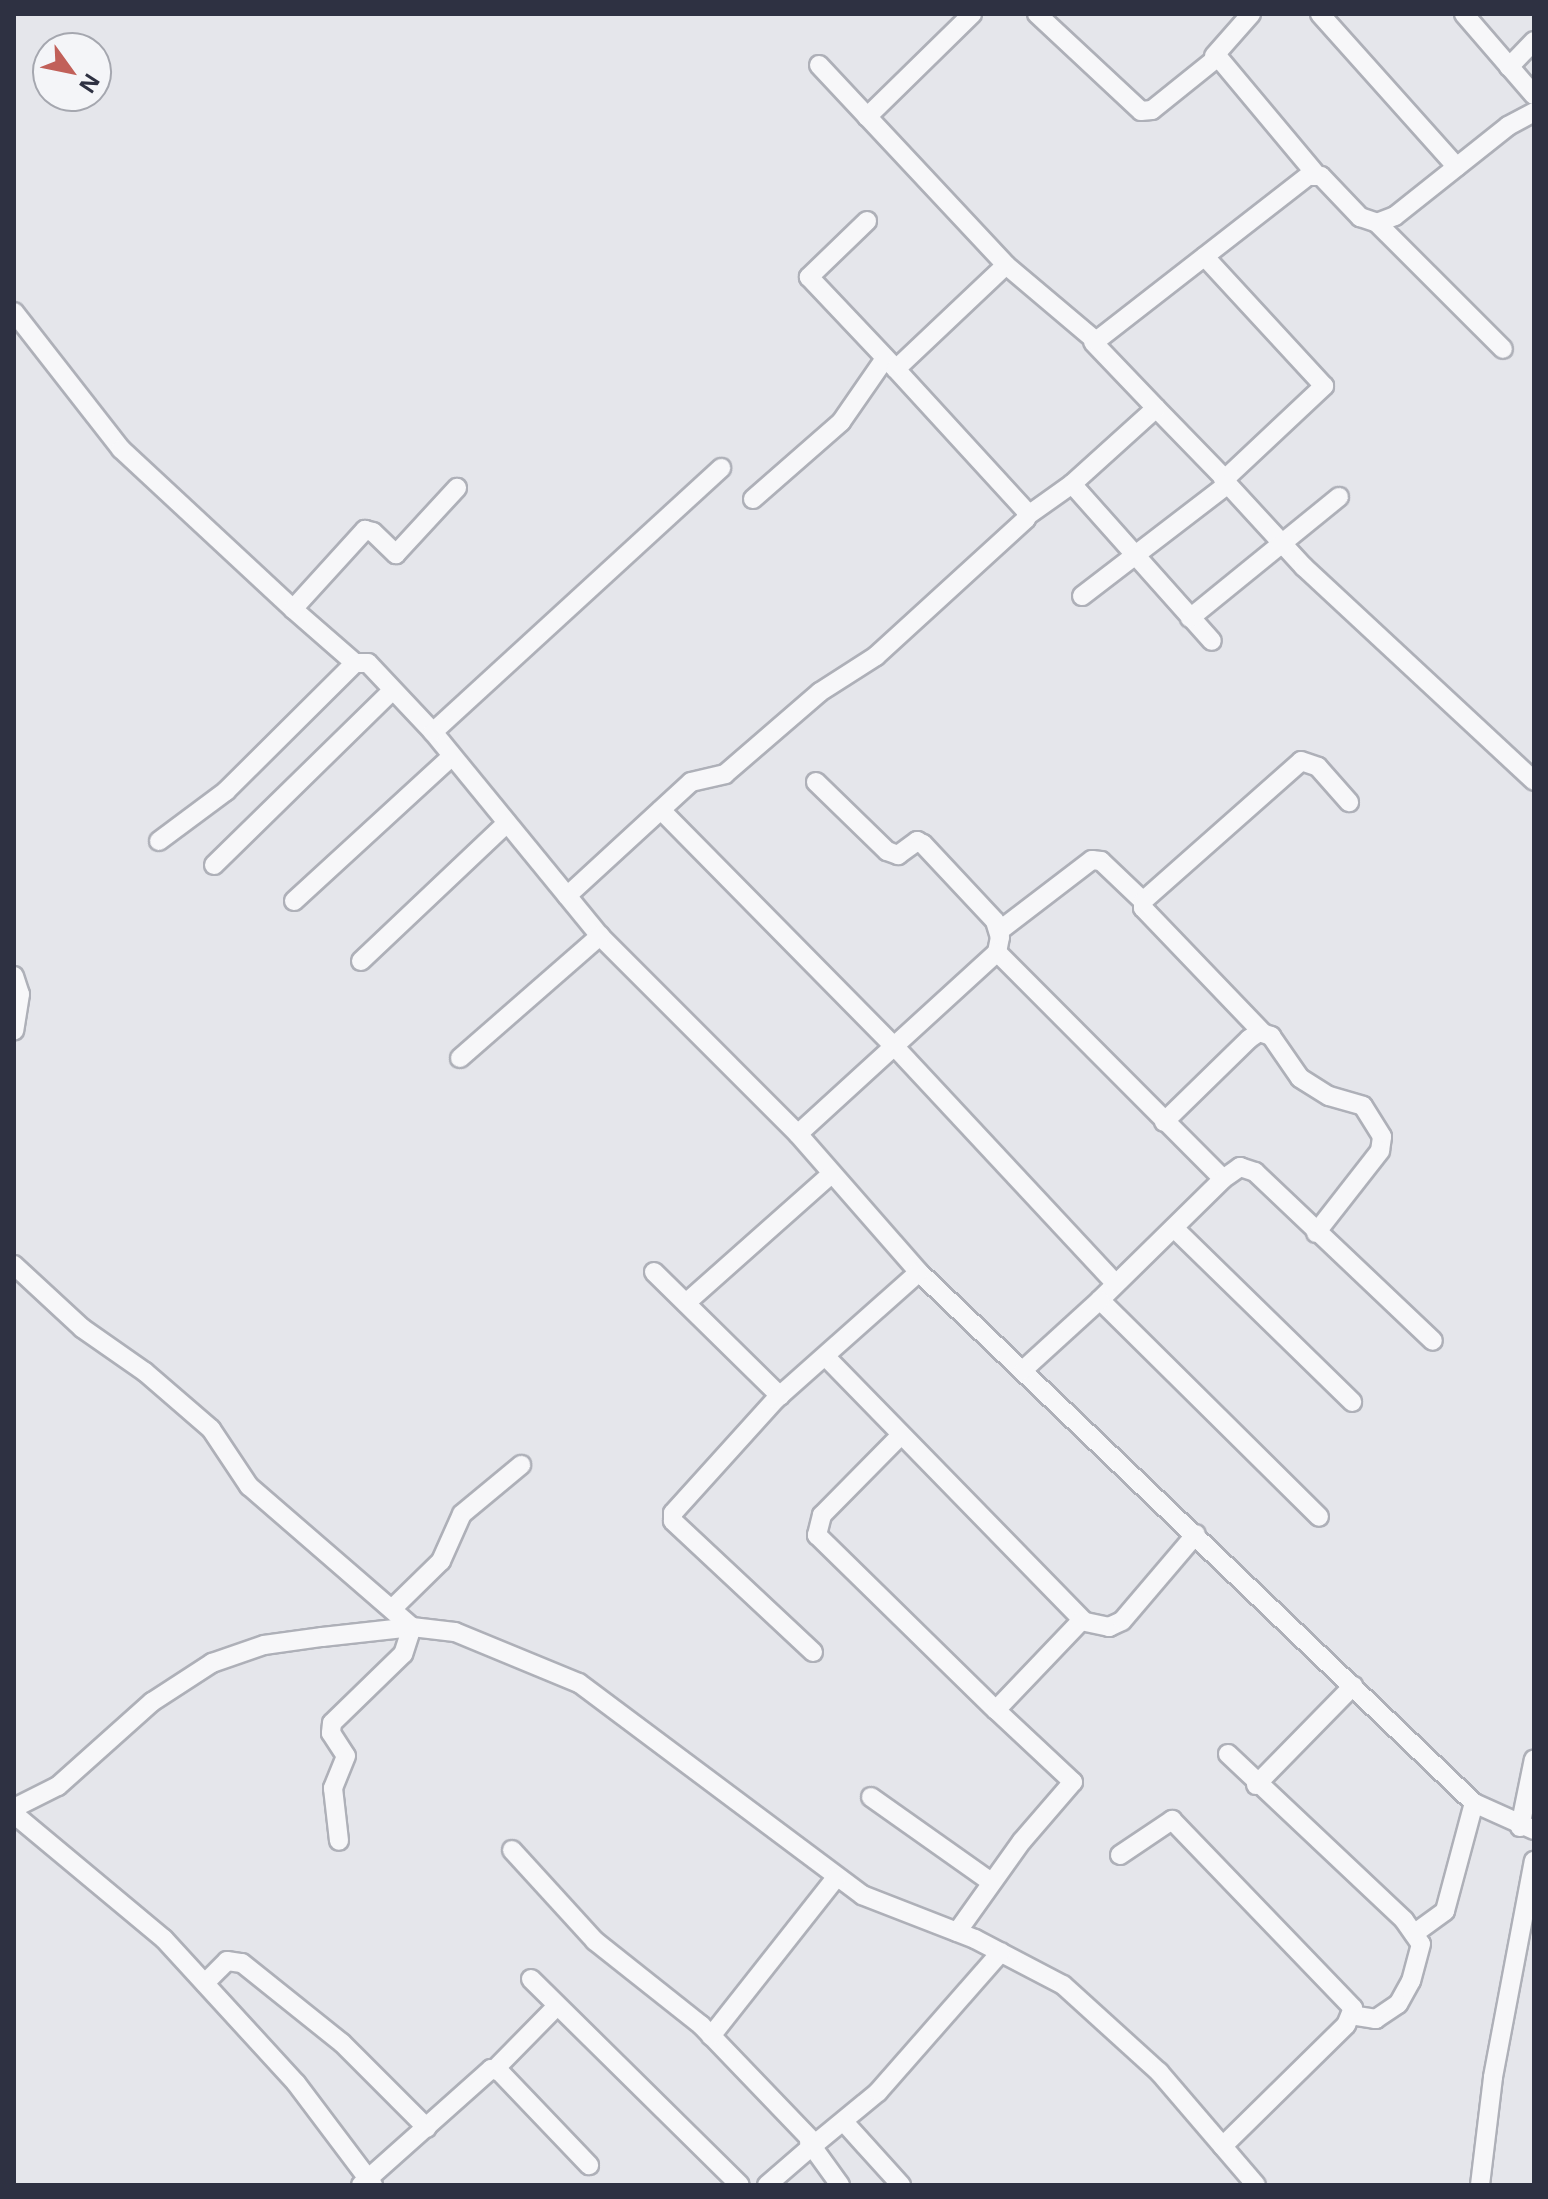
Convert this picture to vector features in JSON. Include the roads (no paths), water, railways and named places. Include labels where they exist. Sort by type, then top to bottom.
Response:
[{"type":"street","points":[[867,117],[972,14]]},
{"type":"street","points":[[1037,14],[1141,111],[1152,110],[1214,56],[1251,14]]},
{"type":"street","points":[[1320,14],[1457,167]]},
{"type":"street","points":[[1464,14],[1534,95]]},
{"type":"street","points":[[1509,67],[1534,41]]},
{"type":"street","points":[[1214,56],[1265,109],[1316,174],[1360,217],[1377,223],[1503,349]]},
{"type":"street","points":[[819,65],[1006,265],[1093,342],[1282,543],[1534,781]]},
{"type":"street","points":[[1377,223],[1395,216],[1534,112]]},
{"type":"street","points":[[1093,342],[1316,174]]},
{"type":"street","points":[[867,221],[809,277],[1027,516]]},
{"type":"street","points":[[1082,596],[1132,555],[1138,556],[1225,482],[1324,386],[1205,257]]},
{"type":"street","points":[[753,499],[841,422],[890,364],[1006,265]]},
{"type":"street","points":[[14,312],[121,449],[355,663],[368,663],[433,732],[600,936],[798,1134],[830,1175],[919,1272],[1474,1803],[1527,1829],[1534,1759]]},
{"type":"street","points":[[567,896],[691,782],[737,766],[820,692],[876,656],[1027,516],[1072,484],[1156,408]]},
{"type":"street","points":[[433,732],[721,468]]},
{"type":"street","points":[[1072,484],[1212,641]]},
{"type":"street","points":[[293,609],[365,530],[373,532],[396,554],[457,488]]},
{"type":"street","points":[[1190,618],[1339,497]]},
{"type":"street","points":[[159,841],[226,791],[355,663]]},
{"type":"street","points":[[214,865],[393,690]]},
{"type":"street","points":[[294,901],[452,756]]},
{"type":"street","points":[[1143,901],[1301,761],[1318,767],[1349,802]]},
{"type":"street","points":[[798,1134],[997,952],[999,931],[923,844],[917,841],[898,855],[887,851],[816,782]]},
{"type":"street","points":[[661,810],[895,1047],[1114,1282]]},
{"type":"street","points":[[361,961],[507,823]]},
{"type":"street","points":[[999,931],[1092,860],[1101,861],[1143,901],[1143,908],[1262,1032],[1280,1045],[1310,1086],[1363,1106],[1382,1137],[1380,1151],[1316,1233]]},
{"type":"street","points":[[460,1058],[600,936]]},
{"type":"street","points":[[997,952],[1223,1179]]},
{"type":"street","points":[[14,976],[20,1003],[14,1031]]},
{"type":"street","points":[[1164,1122],[1262,1032]]},
{"type":"street","points":[[1023,1370],[1100,1300],[1114,1282],[1223,1179],[1247,1167],[1433,1341]]},
{"type":"street","points":[[686,1303],[830,1175]]},
{"type":"street","points":[[1174,1228],[1352,1402]]},
{"type":"street","points":[[17,1272],[82,1328],[145,1372],[211,1429],[249,1486],[412,1627]]},
{"type":"street","points":[[654,1272],[780,1396]]},
{"type":"street","points":[[813,1652],[672,1517],[780,1396],[919,1272]]},
{"type":"street","points":[[1100,1300],[1319,1517]]},
{"type":"street","points":[[826,1357],[1083,1620],[1116,1627],[1196,1534]]},
{"type":"street","points":[[900,1436],[822,1515],[817,1535],[1073,1782],[991,1882],[957,1932]]},
{"type":"street","points":[[393,1608],[441,1561],[462,1514],[521,1465]]},
{"type":"street","points":[[996,1710],[1083,1620]]},
{"type":"street","points":[[339,1841],[333,1788],[346,1756],[331,1733],[332,1723],[403,1654],[412,1627]]},
{"type":"street","points":[[557,2006],[495,2069],[367,2183],[296,2083],[164,1939],[14,1811],[58,1786],[152,1702],[212,1663],[264,1645],[412,1627],[455,1632],[579,1683],[836,1878],[891,1909],[957,1932],[1063,1985],[1102,2017],[1256,2185]]},
{"type":"street","points":[[1256,1785],[1353,1686]]},
{"type":"street","points":[[1228,1754],[1256,1785],[1415,1933],[1420,1957],[1398,2004],[1376,2019],[1352,2015]]},
{"type":"street","points":[[871,1797],[991,1882]]},
{"type":"street","points":[[1415,1933],[1445,1911],[1474,1803]]},
{"type":"street","points":[[1120,1855],[1161,1823],[1178,1824],[1348,2001],[1352,2015]]},
{"type":"street","points":[[512,1850],[595,1941],[711,2036],[810,2144],[840,2185]]},
{"type":"street","points":[[1480,2185],[1493,2077],[1534,1861]]},
{"type":"street","points":[[711,2036],[836,1878]]},
{"type":"street","points":[[767,2185],[810,2144],[815,2144],[844,2122],[908,2059],[1001,1952]]},
{"type":"street","points":[[205,1983],[227,1961],[242,1963],[342,2043],[427,2128]]},
{"type":"street","points":[[531,1979],[740,2185]]},
{"type":"street","points":[[1223,2146],[1352,2015]]},
{"type":"street","points":[[495,2069],[589,2165]]},
{"type":"street","points":[[844,2122],[901,2185]]}]
